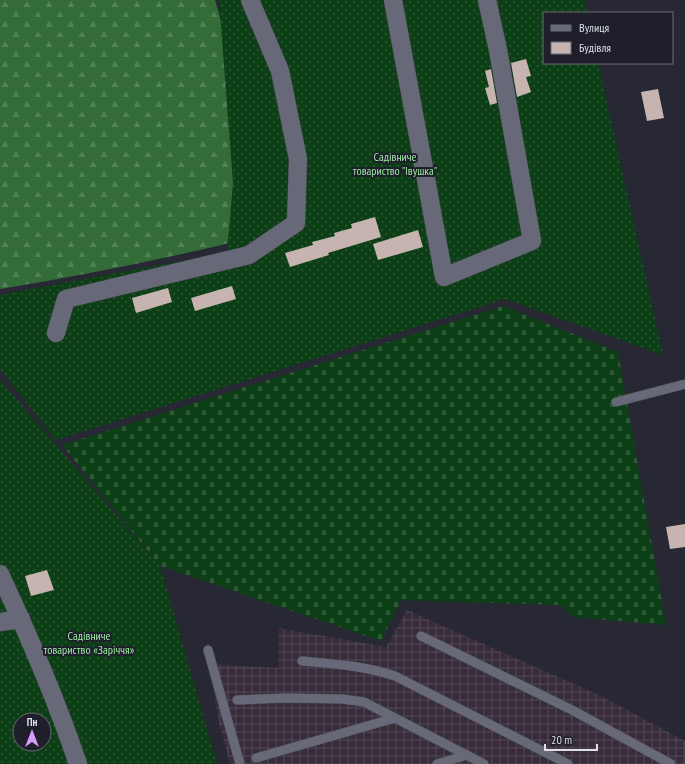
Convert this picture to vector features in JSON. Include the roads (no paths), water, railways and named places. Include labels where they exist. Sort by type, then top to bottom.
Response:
[{"type":"street","points":[[56,334],[66,299],[249,255],[296,223],[298,159],[280,71],[250,0]]},
{"type":"street","points":[[394,0],[444,277],[532,241],[498,50],[487,0]]},
{"type":"street","points":[[0,574],[47,679],[74,764]]},
{"type":"street","points":[[0,622],[21,619]]},
{"type":"lane","points":[[616,402],[685,384]]},
{"type":"lane","points":[[421,636],[572,710],[670,764]]},
{"type":"lane","points":[[208,650],[240,764]]},
{"type":"lane","points":[[302,661],[358,666],[395,676],[568,764]]},
{"type":"lane","points":[[237,700],[286,698],[342,699],[364,702],[484,764]]},
{"type":"lane","points":[[256,758],[395,718]]},
{"type":"lane","points":[[436,764],[467,755]]},
{"type":"park label","name":"Садівниче товариство \"Івушка\"","points":[[395,163]]},
{"type":"park label","name":"Садівниче товариство «Заріччя»","points":[[89,642]]}]
